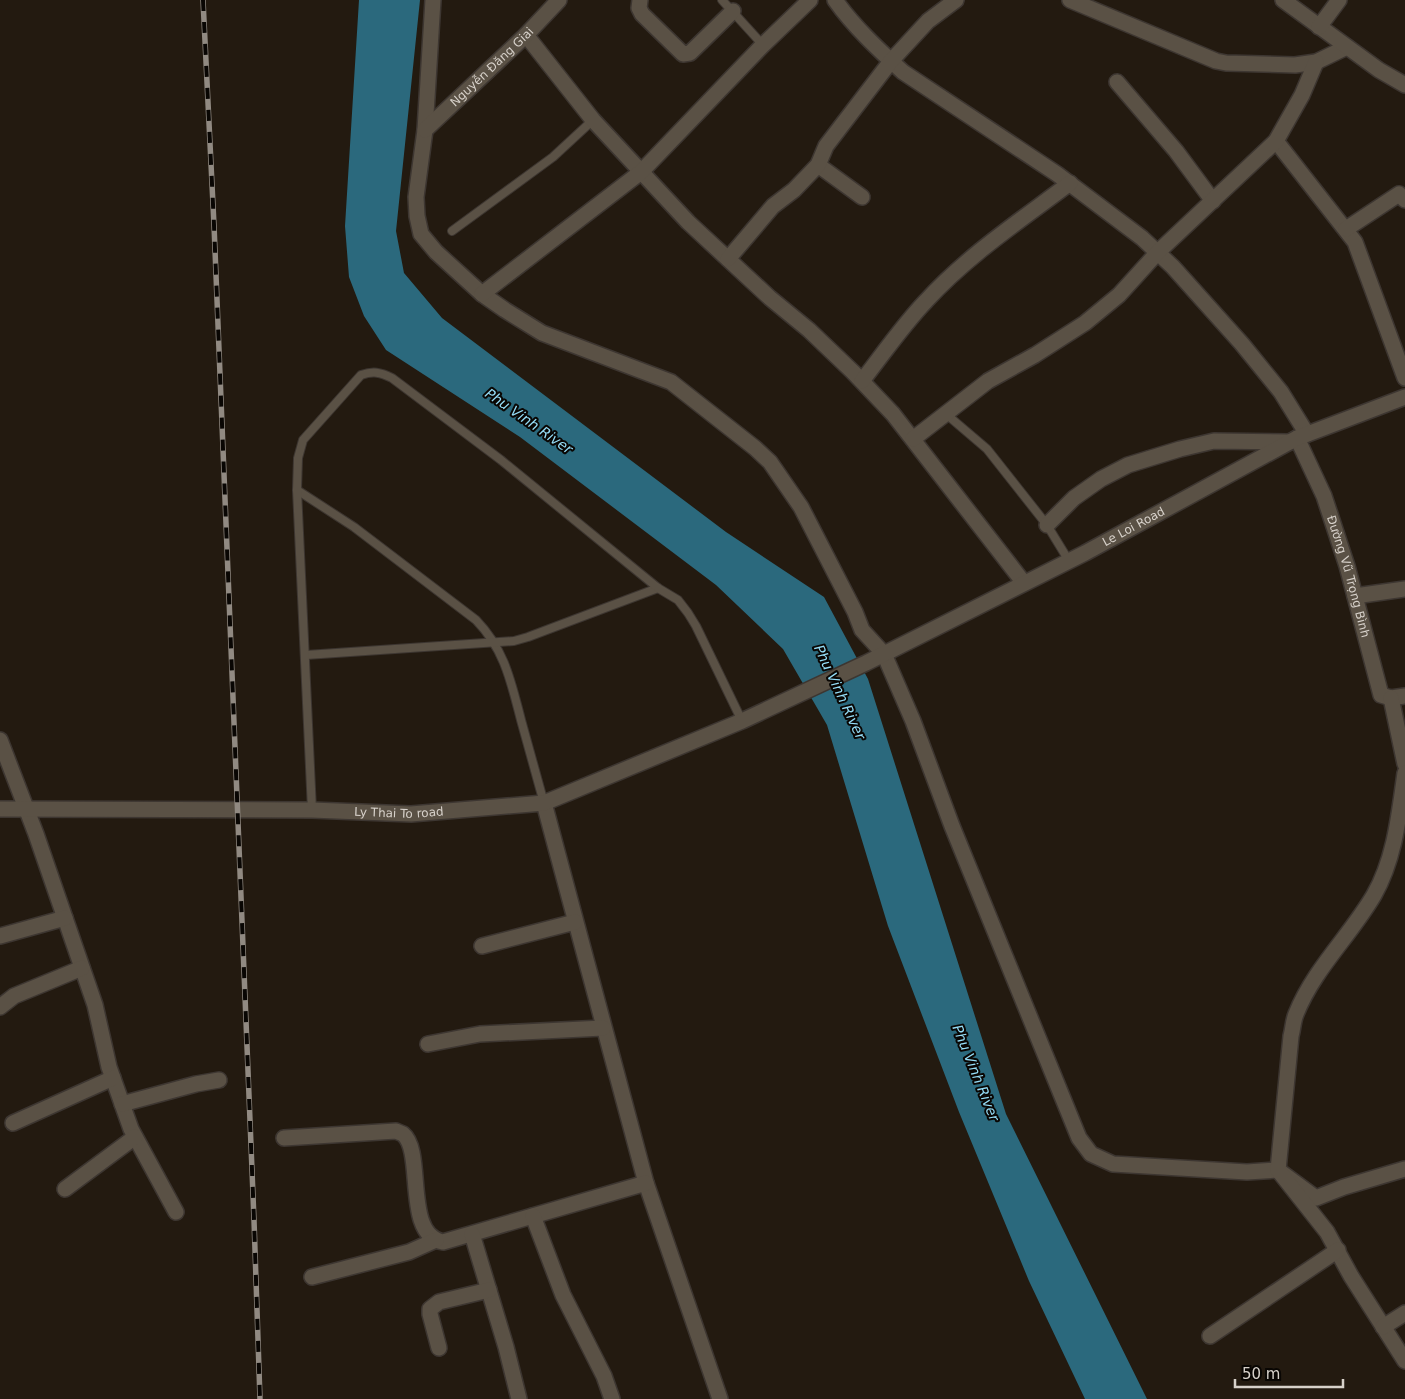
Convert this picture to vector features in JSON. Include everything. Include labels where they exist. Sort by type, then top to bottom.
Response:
[{"type":"street","points":[[433,0],[425,130],[416,196],[417,216],[421,234],[436,252],[482,294],[542,334],[671,382],[770,462],[801,507],[855,612],[862,630],[884,654],[913,721],[956,835],[1079,1138],[1091,1154],[1113,1164],[1247,1172],[1278,1170],[1316,1198],[1344,1187],[1405,1169]]},
{"type":"street","name":"Nguyễn Đăng Giai","points":[[425,130],[526,35],[559,0]]},
{"type":"street","points":[[640,0],[639,8],[642,14],[682,54],[690,53],[733,11]]},
{"type":"street","points":[[482,294],[641,172],[763,45],[810,0]]},
{"type":"street","name":"Đường Vũ Trọng Bình","points":[[835,0],[843,12],[903,72],[1070,183],[1158,252],[1281,392],[1298,438],[1324,496],[1347,566],[1381,695],[1398,697]]},
{"type":"street","points":[[728,259],[772,206],[794,190],[818,165],[826,146],[891,61],[928,21],[956,0]]},
{"type":"street","points":[[1070,0],[1216,61],[1226,63],[1280,66],[1316,62],[1347,47]]},
{"type":"street","points":[[1283,0],[1380,70],[1405,85]]},
{"type":"street","points":[[1319,27],[1339,0]]},
{"type":"street","points":[[526,35],[593,120],[688,222],[770,298],[809,330],[893,414],[1024,583]]},
{"type":"street","points":[[913,439],[988,381],[1085,324],[1119,295],[1158,252],[1276,141],[1302,95],[1316,62]]},
{"type":"street","points":[[1117,82],[1176,151],[1213,201]]},
{"type":"street","points":[[1276,141],[1355,242],[1405,378]]},
{"type":"street","points":[[818,165],[862,197]]},
{"type":"street","points":[[862,381],[925,301],[1003,233],[1070,183]]},
{"type":"street","points":[[1346,230],[1399,194],[1405,200]]},
{"type":"street","name":"Le Loi Road","points":[[777,705],[866,663],[1069,561],[1298,438],[1405,397]]},
{"type":"street","points":[[1047,525],[1074,498],[1101,479],[1128,465],[1214,441],[1298,438]]},
{"type":"street","points":[[1355,596],[1405,589]]},
{"type":"street","points":[[1398,697],[1405,764]]},
{"type":"street","name":"Ly Thai To road","points":[[0,809],[312,810],[411,814],[544,802],[777,705]]},
{"type":"street","points":[[0,740],[95,1005],[113,1078],[122,1104],[135,1137],[176,1212]]},
{"type":"street","points":[[1405,774],[1400,835],[1375,893],[1358,921],[1320,968],[1296,1015],[1291,1036],[1278,1170],[1327,1232],[1351,1276],[1405,1361]]},
{"type":"street","points":[[544,802],[646,1183],[720,1399]]},
{"type":"street","points":[[0,936],[65,918]]},
{"type":"street","points":[[482,946],[575,922]]},
{"type":"street","points":[[0,1007],[14,996],[82,968]]},
{"type":"street","points":[[428,1044],[480,1034],[603,1028]]},
{"type":"street","points":[[13,1123],[113,1078]]},
{"type":"street","points":[[122,1104],[196,1084],[219,1080]]},
{"type":"street","points":[[284,1138],[396,1131],[403,1135],[410,1150],[419,1212],[426,1232],[436,1240]]},
{"type":"street","points":[[65,1189],[135,1137]]},
{"type":"street","points":[[312,1277],[409,1252],[436,1240],[449,1241],[646,1183]]},
{"type":"street","points":[[534,1216],[564,1294],[604,1376],[612,1399]]},
{"type":"street","points":[[472,1234],[506,1347],[519,1399]]},
{"type":"street","points":[[1210,1336],[1338,1250]]},
{"type":"street","points":[[439,1348],[430,1314],[430,1309],[433,1305],[489,1290]]},
{"type":"street","points":[[1383,1327],[1405,1313]]},
{"type":"lane","points":[[722,0],[763,45]]},
{"type":"lane","points":[[452,231],[553,157],[593,120]]},
{"type":"lane","points":[[312,810],[297,490],[298,458],[303,440],[361,375],[372,371],[392,378],[501,460],[658,588],[678,600],[696,626],[742,721]]},
{"type":"lane","points":[[946,414],[987,449],[1047,525],[1069,561]]},
{"type":"lane","points":[[297,490],[354,528],[476,620],[495,643],[508,672],[544,802]]},
{"type":"lane","points":[[306,655],[495,643],[528,637],[658,588]]},
{"type":"water","name":"Phu Vinh River","points":[[359,0],[420,0],[396,231],[404,273],[442,318],[726,532],[824,597],[868,679],[1006,1114],[1147,1399],[1085,1399],[1029,1281],[959,1112],[888,926],[827,725],[783,649],[716,585],[520,437],[386,350],[364,316],[349,277],[345,226]]},
{"type":"railway","points":[[203,0],[214,225],[260,1399]]}]
